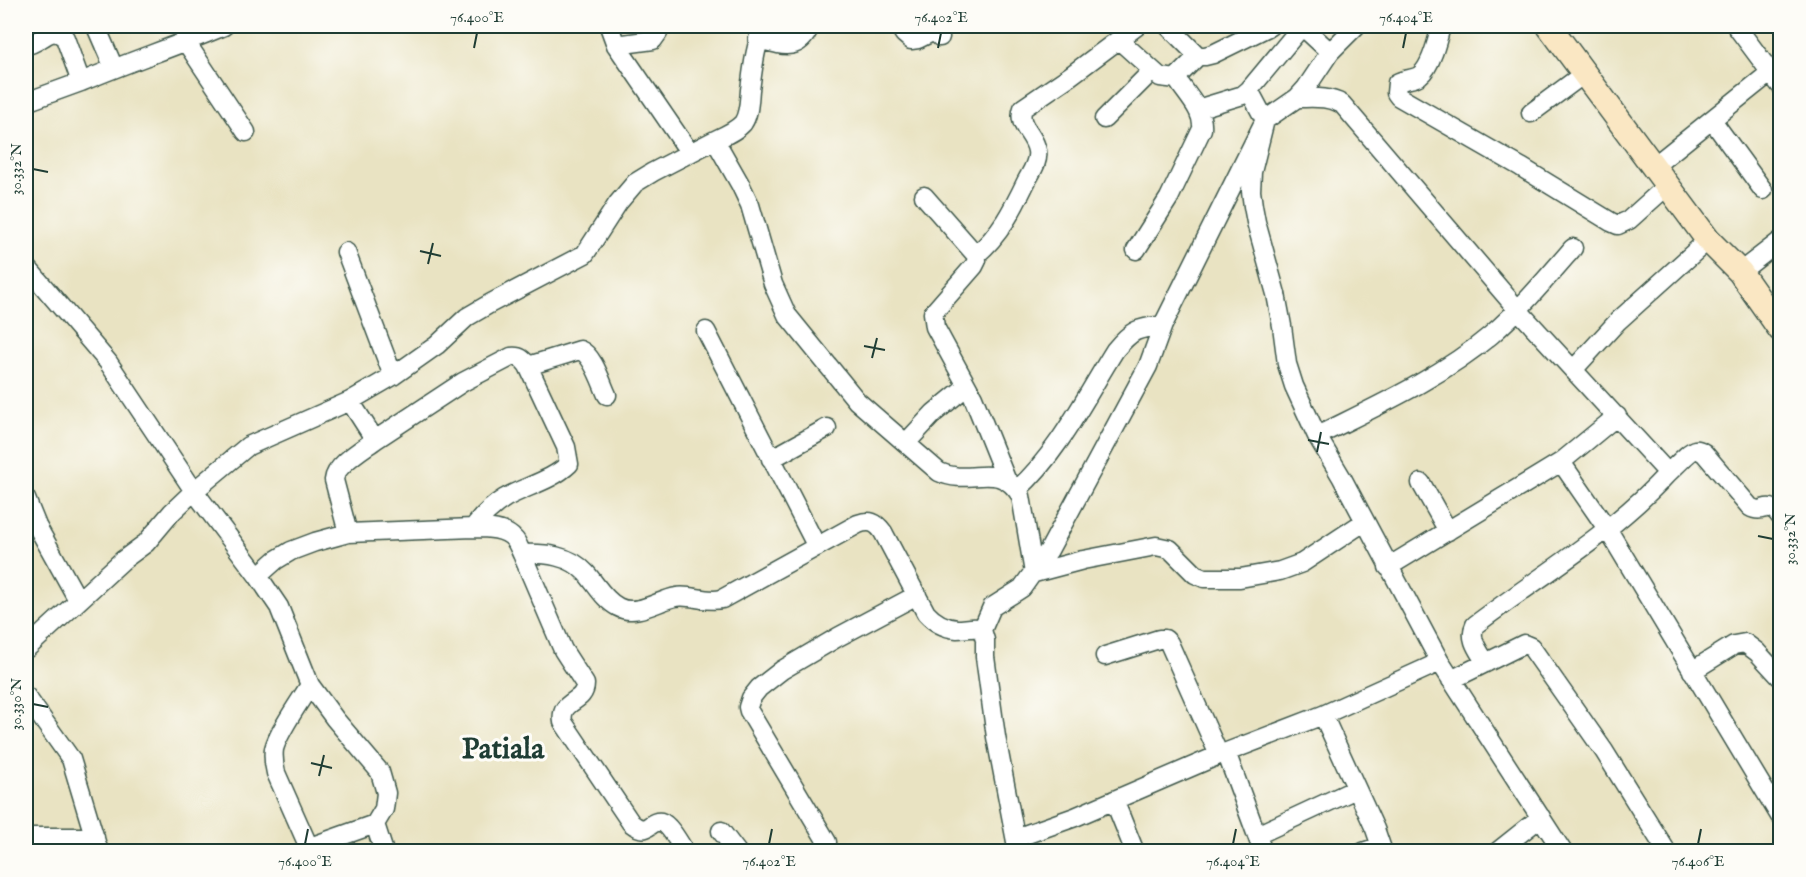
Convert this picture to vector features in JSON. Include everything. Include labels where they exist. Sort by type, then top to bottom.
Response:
[{"type":"street","points":[[26,102],[224,26]]},
{"type":"street","points":[[609,26],[616,45],[690,153]]},
{"type":"street","points":[[616,45],[653,40],[658,33],[656,26]]},
{"type":"street","points":[[26,650],[78,600],[146,543],[172,512],[194,491],[248,446],[350,401],[393,376],[437,345],[467,317],[585,254],[618,203],[635,183],[735,129],[742,123],[747,113],[761,32],[780,45],[790,45],[798,43],[810,26]]},
{"type":"street","points":[[899,26],[911,40],[934,31],[940,37]]},
{"type":"street","points":[[976,255],[989,244],[1007,219],[1034,167],[1038,151],[1022,124],[1023,108],[1137,26]]},
{"type":"street","points":[[1168,26],[1198,56],[1213,54],[1270,26]]},
{"type":"street","points":[[1197,109],[1236,97],[1249,90],[1302,26],[1330,52]]},
{"type":"street","points":[[1356,26],[1330,52],[1297,98],[1265,120],[1164,325],[1148,366],[1048,550],[1022,588],[992,607],[982,630],[996,737],[1017,845],[1114,800],[1323,715],[1440,662]]},
{"type":"street","points":[[1441,26],[1434,51],[1422,74],[1397,83],[1396,93],[1399,97],[1618,225],[1629,220],[1661,175],[1712,120],[1776,79],[1736,26]]},
{"type":"street","points":[[1557,28],[1585,73],[1708,240],[1740,272],[1780,329]]},
{"type":"street","points":[[97,29],[114,68]]},
{"type":"street","points":[[26,45],[32,44],[51,32],[63,35],[81,82]]},
{"type":"street","points":[[1119,40],[1152,71],[1164,78],[1177,79]]},
{"type":"street","points":[[186,42],[246,132]]},
{"type":"street","points":[[1177,79],[1198,56]]},
{"type":"street","points":[[1104,119],[1152,71]]},
{"type":"street","points":[[1531,113],[1585,73]]},
{"type":"street","points":[[1136,250],[1169,198],[1202,129],[1202,119],[1197,109],[1177,79]]},
{"type":"street","points":[[1249,90],[1265,120],[1252,172],[1251,191],[1256,222],[1276,294],[1289,374],[1317,436],[1342,478],[1440,662],[1563,852]]},
{"type":"street","points":[[1297,98],[1334,99],[1342,104],[1518,310],[1668,473]]},
{"type":"street","points":[[1712,120],[1763,190]]},
{"type":"street","points":[[715,140],[750,205],[773,284],[787,315],[857,401],[946,476],[993,475],[1012,484],[1029,479],[1051,453],[1115,350],[1139,328],[1164,325]]},
{"type":"street","points":[[924,196],[976,255],[977,260],[974,266],[933,313],[935,327],[967,386],[1012,484],[1021,496],[1034,573]]},
{"type":"street","points":[[1573,370],[1618,321],[1708,240]]},
{"type":"street","points":[[1740,272],[1780,241]]},
{"type":"street","points":[[1317,436],[1442,370],[1489,336],[1518,310],[1573,249]]},
{"type":"street","points":[[346,252],[393,376]]},
{"type":"street","points":[[26,266],[108,362],[194,491],[258,576],[279,607],[310,685],[335,719],[380,772],[386,793],[384,809],[375,824],[310,849],[276,773],[273,761],[275,747],[310,685]]},
{"type":"street","points":[[706,332],[817,547]]},
{"type":"street","points":[[528,366],[569,352],[584,351],[590,358],[608,395]]},
{"type":"street","points":[[348,533],[334,480],[341,466],[375,440],[463,382],[496,364],[518,356],[528,366],[566,447],[568,464],[561,472],[504,499],[486,512],[473,528]]},
{"type":"street","points":[[906,443],[934,413],[967,386]]},
{"type":"street","points":[[350,401],[375,440]]},
{"type":"street","points":[[1388,567],[1561,462],[1617,416]]},
{"type":"street","points":[[771,459],[827,428]]},
{"type":"street","points":[[1486,663],[1473,639],[1475,625],[1608,530],[1647,496],[1689,453],[1695,450],[1704,453],[1750,507],[1755,510],[1772,508],[1780,516]]},
{"type":"street","points":[[1561,462],[1608,530],[1780,816]]},
{"type":"street","points":[[1421,483],[1448,531]]},
{"type":"street","points":[[26,498],[37,526],[78,600]]},
{"type":"street","points":[[522,554],[542,553],[572,562],[586,573],[599,590],[617,607],[627,610],[643,608],[681,597],[711,602],[722,599],[858,524],[872,521],[884,532],[931,619],[941,625],[956,629],[973,627],[982,630]]},
{"type":"street","points":[[1034,573],[1083,560],[1156,546],[1174,552],[1195,574],[1204,578],[1240,578],[1280,571],[1302,563],[1364,522]]},
{"type":"street","points":[[258,576],[276,560],[291,551],[348,533],[473,528],[492,528],[505,532],[515,539],[558,640],[585,684],[582,695],[563,710],[563,722],[631,823],[637,828],[645,829],[657,822],[662,823],[668,827],[685,852]]},
{"type":"street","points":[[827,842],[749,711],[748,703],[759,688],[782,670],[838,637],[917,596]]},
{"type":"street","points":[[1105,656],[1159,639],[1165,639],[1169,643],[1223,754],[1260,843],[1356,789]]},
{"type":"street","points":[[1451,680],[1524,644],[1531,647],[1604,751],[1667,852]]},
{"type":"street","points":[[1692,671],[1734,645],[1745,644],[1750,645],[1780,677]]},
{"type":"street","points":[[26,696],[71,759],[97,844],[26,837]]},
{"type":"street","points":[[1323,715],[1382,849],[1363,852]]},
{"type":"street","points":[[1114,800],[1135,852]]},
{"type":"street","points":[[1497,852],[1540,817]]},
{"type":"street","points":[[375,824],[384,852]]},
{"type":"street","points":[[721,831],[737,852]]},
{"type":"district","name":"Patiala","points":[[503,750]]}]
